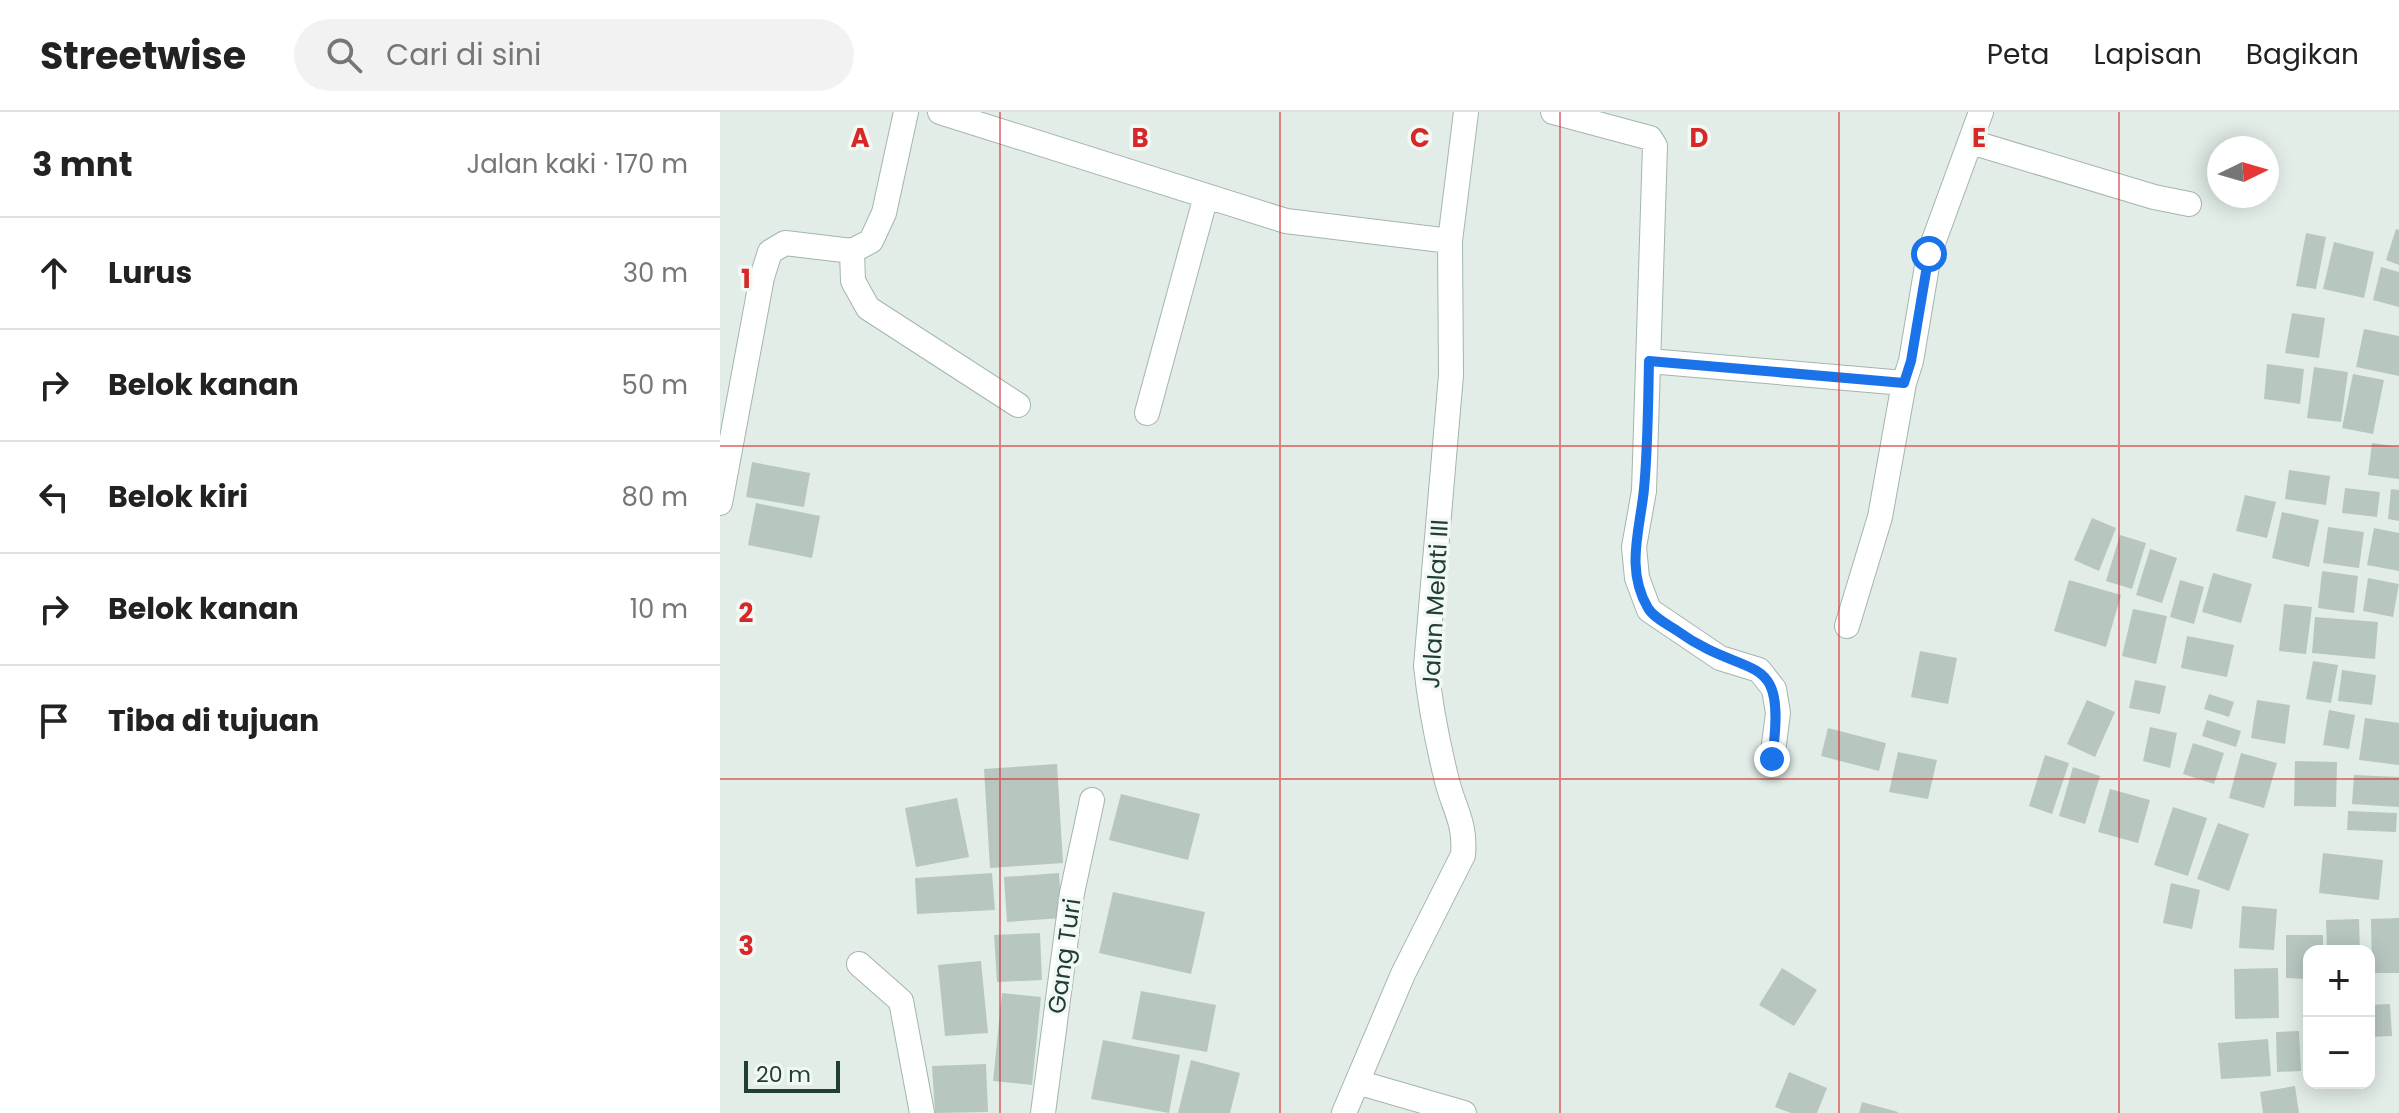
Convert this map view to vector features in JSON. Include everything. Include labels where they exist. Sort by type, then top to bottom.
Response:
[{"type":"street","points":[[720,503],[762,277],[770,252],[785,243],[852,251],[871,241],[884,213],[906,112]]},
{"type":"street","points":[[940,112],[1286,221],[1450,241]]},
{"type":"street","name":"Jalan Melati III","points":[[1344,1113],[1403,974],[1463,855],[1465,835],[1461,814],[1447,782],[1430,703],[1426,666],[1451,375],[1450,241],[1466,112]]},
{"type":"street","points":[[1553,112],[1650,138],[1655,146],[1644,491],[1634,547],[1637,578],[1649,610],[1720,658],[1759,670],[1774,689],[1778,713],[1772,759]]},
{"type":"street","points":[[1847,626],[1880,517],[1929,254],[1981,112]]},
{"type":"street","points":[[1971,142],[2154,197],[2189,204]]},
{"type":"street","points":[[1147,413],[1206,196]]},
{"type":"street","points":[[852,251],[853,281],[868,308],[1018,405]]},
{"type":"street","points":[[1649,361],[1904,383]]},
{"type":"street","name":"Gang Turi","points":[[1043,1113],[1072,893],[1092,800]]},
{"type":"street","points":[[859,964],[901,1001],[922,1113]]},
{"type":"street","points":[[1357,1082],[1464,1113]]},
{"type":"building","points":[[2396,229],[2399,230],[2399,265],[2386,260]]},
{"type":"building","points":[[2306,233],[2326,237],[2316,289],[2296,286]]},
{"type":"building","points":[[2334,242],[2374,252],[2364,298],[2323,289]]},
{"type":"building","points":[[2381,267],[2399,272],[2399,307],[2373,300]]},
{"type":"building","points":[[2292,313],[2325,318],[2319,358],[2285,353]]},
{"type":"building","points":[[2364,329],[2399,336],[2399,376],[2356,367]]},
{"type":"building","points":[[2267,364],[2304,369],[2300,404],[2264,399]]},
{"type":"building","points":[[2314,367],[2348,372],[2341,422],[2307,418]]},
{"type":"building","points":[[2353,374],[2384,380],[2373,434],[2342,428]]},
{"type":"building","points":[[2372,443],[2399,447],[2399,479],[2368,475]]},
{"type":"building","points":[[752,462],[810,473],[804,507],[746,497]]},
{"type":"building","points":[[2289,470],[2330,476],[2326,505],[2285,499]]},
{"type":"building","points":[[2345,488],[2380,492],[2377,517],[2342,513]]},
{"type":"building","points":[[2391,489],[2399,490],[2399,521],[2388,519]]},
{"type":"building","points":[[2245,495],[2276,502],[2267,538],[2236,531]]},
{"type":"building","points":[[756,503],[820,516],[812,558],[748,545]]},
{"type":"building","points":[[2282,512],[2319,520],[2309,567],[2272,558]]},
{"type":"building","points":[[2092,518],[2116,528],[2099,571],[2074,560]]},
{"type":"building","points":[[2328,527],[2364,532],[2359,568],[2323,563]]},
{"type":"building","points":[[2374,528],[2399,533],[2399,571],[2367,565]]},
{"type":"building","points":[[2120,535],[2146,543],[2132,589],[2106,581]]},
{"type":"building","points":[[2150,549],[2177,558],[2162,603],[2136,595]]},
{"type":"building","points":[[2322,571],[2358,576],[2354,613],[2318,608]]},
{"type":"building","points":[[2213,573],[2252,584],[2241,623],[2202,612]]},
{"type":"building","points":[[2368,578],[2399,584],[2393,617],[2363,611]]},
{"type":"building","points":[[2069,580],[2121,595],[2106,647],[2054,631]]},
{"type":"building","points":[[2180,580],[2204,587],[2194,624],[2170,617]]},
{"type":"building","points":[[2284,604],[2312,607],[2306,654],[2279,651]]},
{"type":"building","points":[[2133,609],[2167,616],[2156,664],[2122,656]]},
{"type":"building","points":[[2315,617],[2378,622],[2375,659],[2312,653]]},
{"type":"building","points":[[2187,636],[2234,645],[2227,677],[2181,668]]},
{"type":"building","points":[[1920,651],[1957,658],[1948,704],[1911,697]]},
{"type":"building","points":[[2313,661],[2338,665],[2331,703],[2306,699]]},
{"type":"building","points":[[2342,670],[2376,675],[2372,705],[2338,701]]},
{"type":"building","points":[[2135,680],[2166,686],[2160,714],[2129,708]]},
{"type":"building","points":[[2209,694],[2234,702],[2229,717],[2204,709]]},
{"type":"building","points":[[2087,700],[2115,712],[2095,757],[2067,744]]},
{"type":"building","points":[[2257,700],[2290,705],[2285,744],[2251,738]]},
{"type":"building","points":[[2329,710],[2355,715],[2349,749],[2323,745]]},
{"type":"building","points":[[2365,718],[2399,723],[2399,765],[2359,760]]},
{"type":"building","points":[[2207,720],[2241,731],[2236,747],[2202,736]]},
{"type":"building","points":[[2150,727],[2177,733],[2170,768],[2143,761]]},
{"type":"building","points":[[1828,728],[1886,743],[1879,771],[1821,756]]},
{"type":"building","points":[[2193,743],[2224,753],[2214,784],[2183,774]]},
{"type":"building","points":[[1898,752],[1937,760],[1928,799],[1889,792]]},
{"type":"building","points":[[2241,753],[2277,763],[2264,808],[2229,798]]},
{"type":"building","points":[[2045,755],[2069,763],[2052,814],[2029,806]]},
{"type":"building","points":[[2295,761],[2337,762],[2336,807],[2294,806]]},
{"type":"building","points":[[1057,764],[1063,863],[990,868],[984,769]]},
{"type":"building","points":[[2073,767],[2100,776],[2085,824],[2059,816]]},
{"type":"building","points":[[2354,775],[2399,777],[2399,807],[2352,804]]},
{"type":"building","points":[[2110,789],[2150,800],[2138,843],[2098,832]]},
{"type":"building","points":[[1121,794],[1200,814],[1188,860],[1109,840]]},
{"type":"building","points":[[957,798],[969,857],[916,867],[905,808]]},
{"type":"building","points":[[2173,807],[2207,818],[2188,876],[2154,865]]},
{"type":"building","points":[[2348,811],[2397,813],[2396,832],[2347,830]]},
{"type":"building","points":[[2218,823],[2249,834],[2229,891],[2197,879]]},
{"type":"building","points":[[2323,853],[2383,860],[2379,900],[2319,893]]},
{"type":"building","points":[[992,873],[995,910],[917,914],[915,878]]},
{"type":"building","points":[[1059,873],[1062,918],[1007,922],[1004,877]]},
{"type":"building","points":[[2171,883],[2200,890],[2192,929],[2163,923]]},
{"type":"building","points":[[1113,892],[1205,912],[1191,974],[1099,953]]},
{"type":"building","points":[[2242,906],[2277,909],[2274,950],[2239,948]]},
{"type":"building","points":[[2399,918],[2399,973],[2375,973],[2371,919]]},
{"type":"building","points":[[2359,919],[2360,945],[2327,945],[2326,920]]},
{"type":"building","points":[[1040,933],[1042,980],[997,982],[994,935]]},
{"type":"building","points":[[2286,935],[2323,935],[2323,945],[2303,945],[2303,979],[2286,978]]},
{"type":"building","points":[[981,961],[988,1033],[945,1036],[938,965]]},
{"type":"building","points":[[1782,968],[1817,990],[1794,1026],[1759,1005]]},
{"type":"building","points":[[2278,968],[2279,1018],[2235,1019],[2234,969]]},
{"type":"building","points":[[1141,991],[1216,1005],[1207,1052],[1132,1039]]},
{"type":"building","points":[[1002,993],[1041,997],[1032,1085],[993,1081]]},
{"type":"building","points":[[2390,1004],[2392,1036],[2375,1037],[2375,1005]]},
{"type":"building","points":[[2299,1031],[2301,1071],[2277,1072],[2276,1032]]},
{"type":"building","points":[[2268,1039],[2271,1076],[2221,1079],[2218,1043]]},
{"type":"building","points":[[1103,1040],[1180,1055],[1169,1113],[1091,1099]]},
{"type":"building","points":[[1191,1060],[1240,1073],[1230,1113],[1178,1113]]},
{"type":"building","points":[[986,1064],[988,1112],[935,1113],[932,1066]]},
{"type":"building","points":[[1789,1072],[1827,1088],[1817,1113],[1791,1113],[1775,1107]]},
{"type":"building","points":[[2295,1086],[2299,1113],[2263,1113],[2260,1092]]},
{"type":"building","points":[[1862,1102],[1898,1112],[1898,1113],[1859,1113]]},
{"type":"route","points":[[1772,759],[1778,713],[1774,689],[1759,670],[1720,658],[1649,610],[1637,578],[1634,547],[1644,491],[1649,361],[1864,383],[1904,383],[1911,361],[1929,254]]}]
